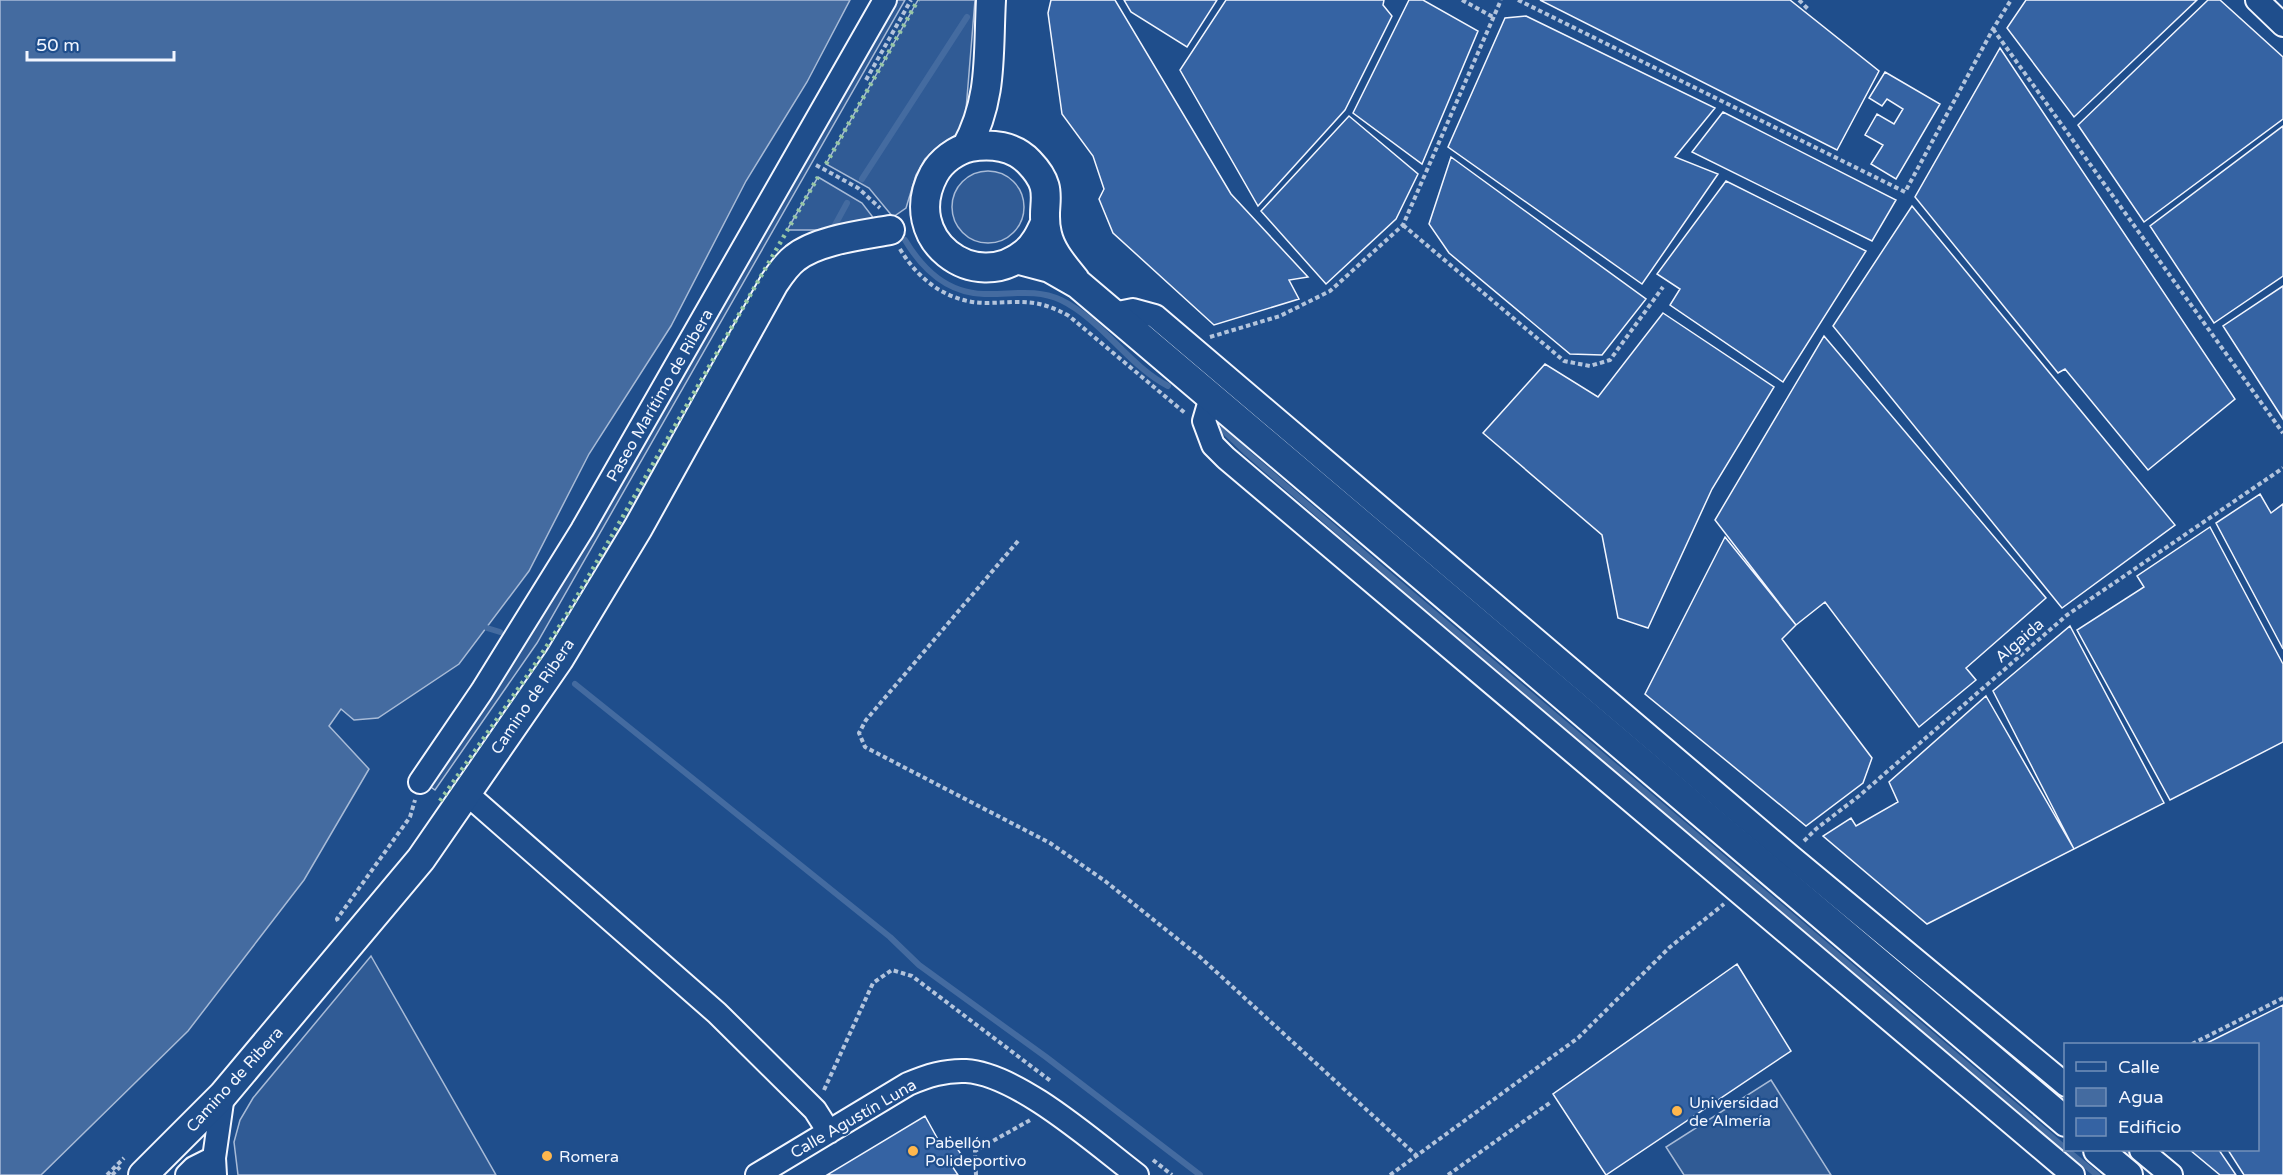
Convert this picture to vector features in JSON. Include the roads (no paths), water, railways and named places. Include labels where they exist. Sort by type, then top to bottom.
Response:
[{"type":"main road","points":[[991,0],[987,94],[992,124],[1006,148]]},
{"type":"main road","points":[[966,148],[979,120],[987,94]]},
{"type":"main road","points":[[1045,223],[1035,242],[1016,259],[1002,265],[983,267],[965,263],[947,253],[939,245],[927,226],[924,201],[928,186],[937,169],[951,156],[966,148],[993,145],[1021,154],[1029,162],[1047,192],[1045,223],[1052,247],[1078,284]]},
{"type":"main road","points":[[893,229],[907,221],[924,201]]},
{"type":"main road","points":[[893,229],[919,235],[939,245]]},
{"type":"main road","name":"Camino de Ribera","points":[[143,1175],[223,1095],[421,858],[559,659],[638,528],[774,283],[784,270],[795,257],[819,246],[893,229]]},
{"type":"main road","points":[[1016,259],[1050,268],[1078,284],[2064,1120]]},
{"type":"main road","points":[[2100,1151],[2128,1175]]},
{"type":"street","name":"Paseo Marítimo de Ribera","points":[[420,782],[482,692],[582,530],[885,0]]},
{"type":"street","points":[[2258,0],[2283,25]]},
{"type":"street","points":[[1113,314],[1133,310],[1155,316],[1790,856],[2064,1083]]},
{"type":"street","points":[[1211,397],[1204,421],[1213,445],[1226,458],[2073,1175]]},
{"type":"street","points":[[466,793],[717,1013],[815,1110],[829,1131]]},
{"type":"street","name":"Calle Agustín Luna","points":[[757,1175],[908,1084],[927,1076],[967,1071],[989,1075],[1010,1085],[1073,1126],[1137,1175]]},
{"type":"street","points":[[186,1175],[214,1167],[223,1095]]},
{"type":"street","points":[[2143,1151],[2171,1175]]},
{"type":"water","points":[[0,0],[850,0],[807,82],[746,181],[671,326],[589,454],[529,571],[459,664],[378,718],[354,720],[341,709],[329,726],[369,769],[304,880],[188,1031],[41,1175],[0,1175]]},
{"type":"waterway","points":[[862,179],[967,17]]},
{"type":"waterway","points":[[835,225],[847,203]]},
{"type":"waterway","points":[[905,240],[928,270],[937,278],[959,289],[984,294],[1042,294],[1061,300],[1090,319],[1141,367],[1168,386]]},
{"type":"waterway","points":[[1222,429],[1382,569],[2064,1147]]},
{"type":"waterway","points":[[487,628],[500,632]]},
{"type":"waterway","points":[[575,684],[890,937],[919,965],[1046,1057],[1200,1175]]},
{"type":"waterway","points":[[2055,1090],[2064,1097]]},
{"type":"waterway","points":[[2068,1151],[2097,1175]]},
{"type":"waterway","points":[[2126,1151],[2136,1159]]},
{"type":"place","name":"Universidad de Almería","points":[[1677,1111]]},
{"type":"place","name":"Pabellón Polideportivo","points":[[913,1151]]},
{"type":"place","name":"Romera","points":[[547,1156]]}]
